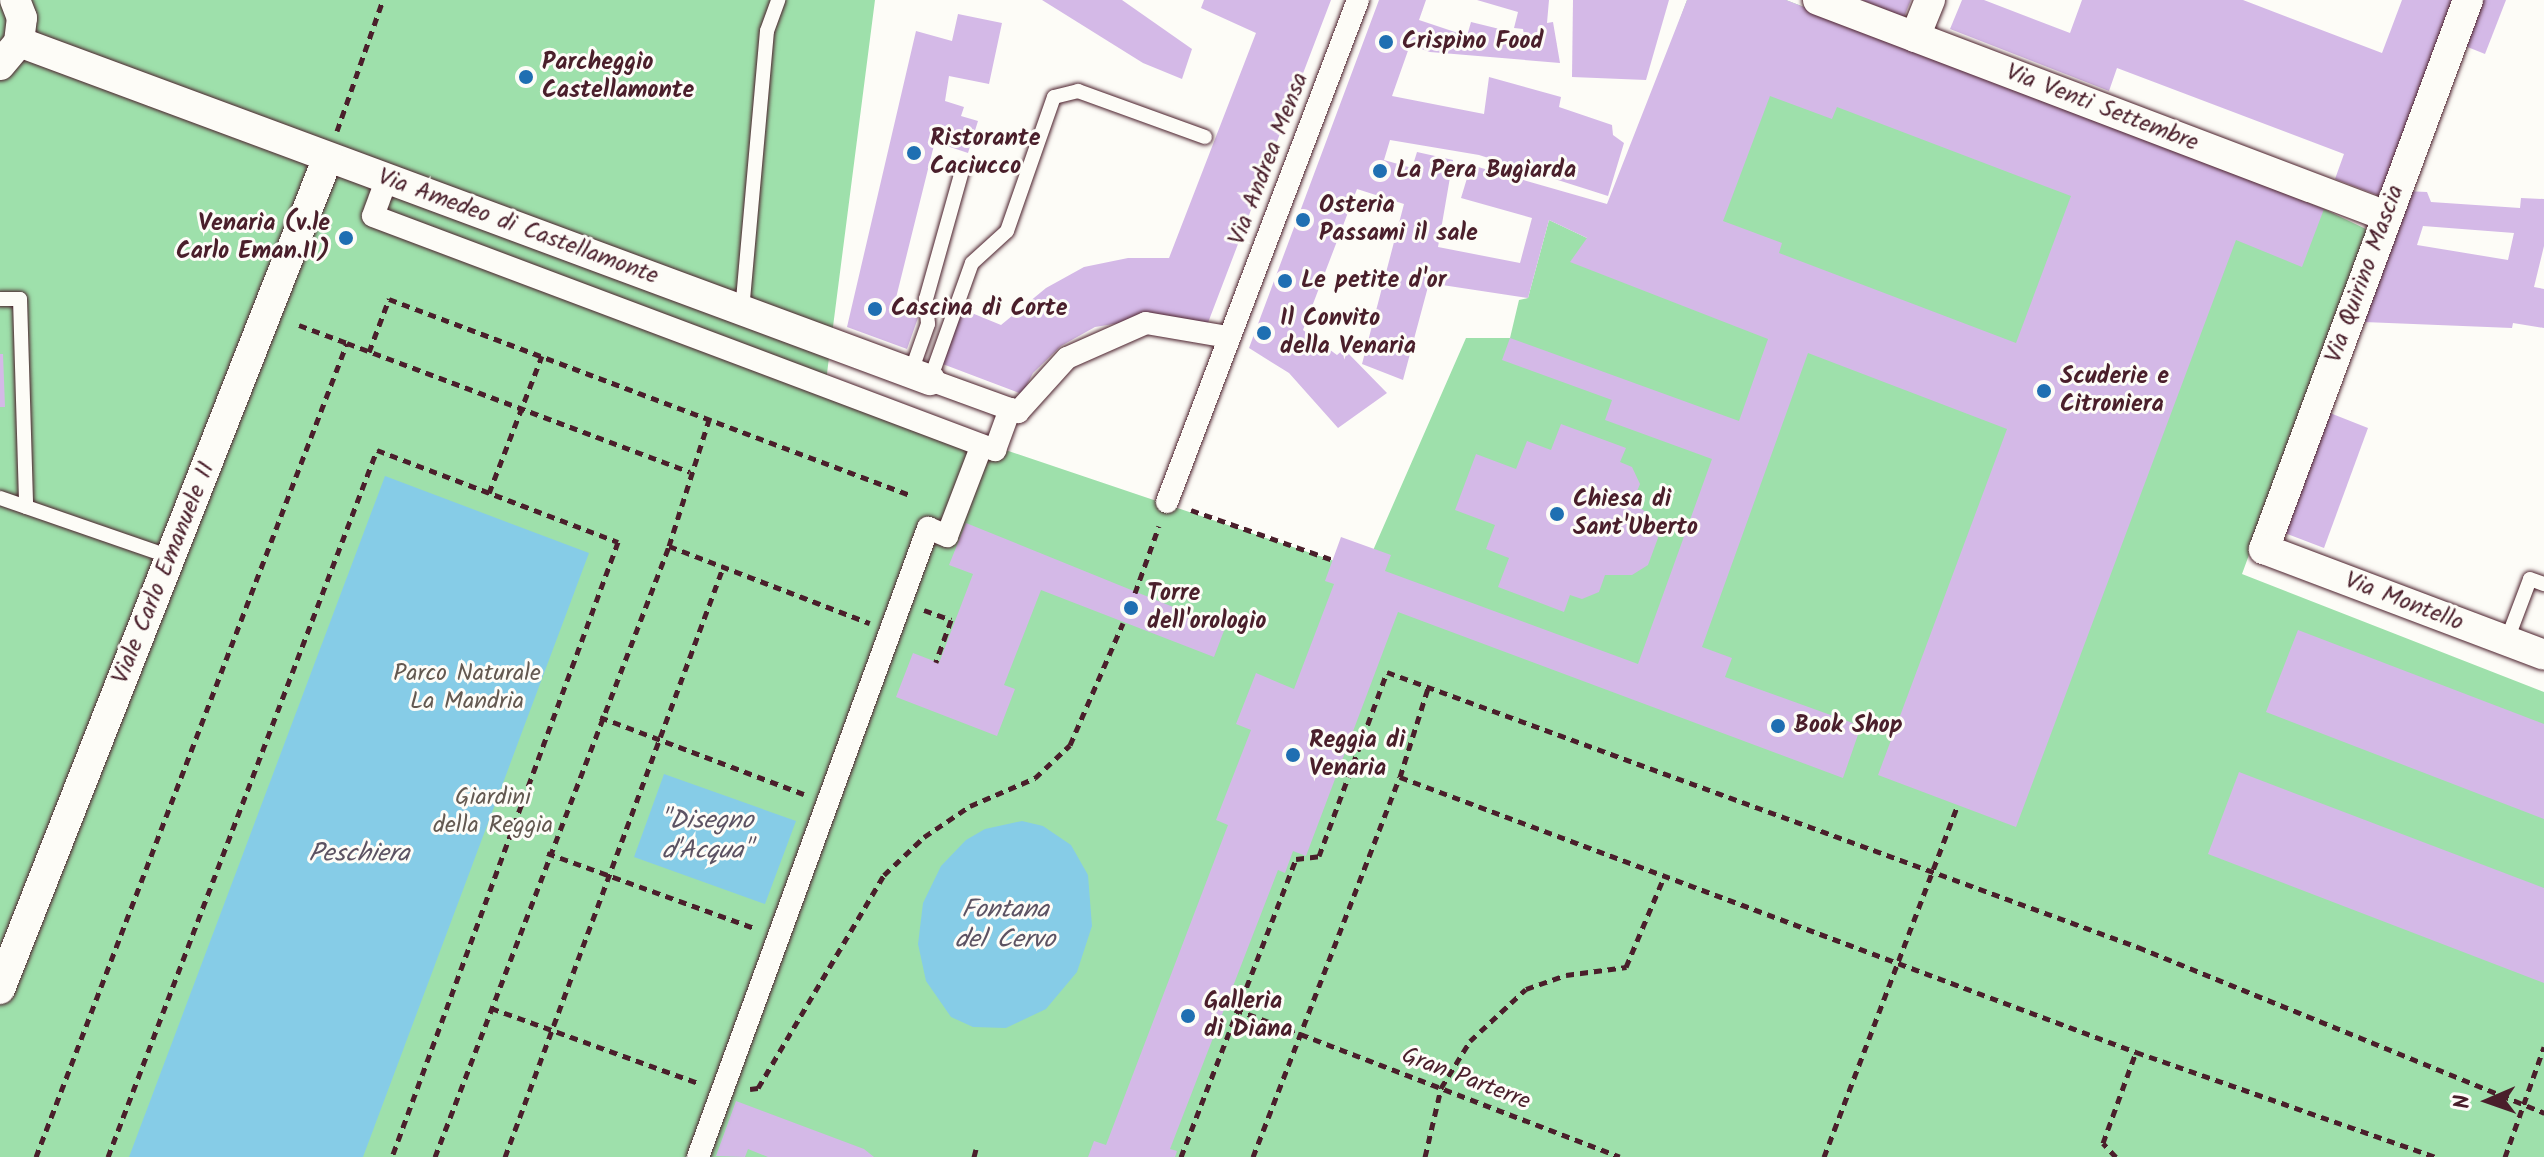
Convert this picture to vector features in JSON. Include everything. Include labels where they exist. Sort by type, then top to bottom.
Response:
[{"type":"street","points":[[10,54],[22,18],[15,0]]},
{"type":"street","name":"Via Andrea Mensa","points":[[1167,502],[1358,0]]},
{"type":"street","name":"Via Venti Settembre","points":[[1818,0],[2386,216]]},
{"type":"street","points":[[1915,37],[1930,0]]},
{"type":"street","name":"Via Quirino Mascia","points":[[2264,549],[2468,0]]},
{"type":"street","name":"Via Amedeo di Castellamonte","points":[[10,54],[328,157],[1014,410]]},
{"type":"street","name":"Viale Carlo Emanuele II","points":[[0,989],[328,157]]},
{"type":"street","points":[[387,178],[373,216],[995,450],[1014,410],[1067,358],[1146,323],[1228,337]]},
{"type":"street","points":[[698,1157],[928,528],[947,536],[982,445]]},
{"type":"street","name":"Via Montello","points":[[2264,549],[2544,655]]},
{"type":"lane","points":[[742,311],[767,31],[778,0]]},
{"type":"lane","points":[[920,376],[972,263],[1007,231],[1054,97],[1078,91],[1205,137]]},
{"type":"lane","points":[[920,376],[928,324],[926,299],[962,171]]},
{"type":"lane","points":[[0,299],[20,299],[26,507]]},
{"type":"lane","points":[[0,498],[170,557]]},
{"type":"lane","points":[[2507,640],[2530,579],[2544,584]]},
{"type":"path","points":[[340,124],[383,0]]},
{"type":"path","points":[[369,352],[389,299],[710,417],[910,495]]},
{"type":"path","points":[[299,325],[690,472]]},
{"type":"path","points":[[36,1157],[347,343]]},
{"type":"path","points":[[489,493],[542,355]]},
{"type":"path","points":[[435,1157],[547,853],[669,546],[690,472],[710,417]]},
{"type":"path","points":[[108,1157],[377,450],[618,542],[392,1157]]},
{"type":"path","points":[[1135,593],[1167,502],[1333,560]]},
{"type":"path","points":[[669,546],[890,631]]},
{"type":"path","points":[[506,1156],[724,565]]},
{"type":"path","points":[[936,662],[951,620]]},
{"type":"path","points":[[745,1089],[758,1088],[884,875],[924,837],[970,806],[1035,778],[1070,745],[1123,623]]},
{"type":"path","points":[[1181,1157],[1235,1009],[1296,859],[1319,856],[1387,672],[1932,875],[2138,947],[2544,1113]]},
{"type":"path","points":[[1253,1157],[1400,777],[1428,688]]},
{"type":"path","points":[[600,717],[827,803]]},
{"type":"path","points":[[1400,777],[2136,1052],[2435,1157]]},
{"type":"path","points":[[1824,1157],[1958,805]]},
{"type":"path","points":[[547,853],[609,873],[776,937]]},
{"type":"path","points":[[1425,1157],[1441,1088],[1470,1041],[1526,989],[1566,975],[1626,967],[1664,877]]},
{"type":"path","points":[[491,1008],[721,1091]]},
{"type":"path","name":"Gran Parterre","points":[[1235,1009],[1620,1157]]},
{"type":"path","points":[[2505,1157],[2544,1047]]},
{"type":"path","points":[[2116,1157],[2103,1143],[2136,1052]]},
{"type":"path","points":[[974,1157],[976,1149]]},
{"type":"green space","name":"Parco Naturale La Mandria","points":[[0,0],[875,0],[825,389],[1364,571],[1466,338],[1510,338],[1519,300],[1528,298],[1549,220],[1587,238],[1620,183],[1687,0],[1786,0],[2324,209],[2368,230],[2242,574],[2544,692],[2544,1157],[0,1157]]},
{"type":"water","name":"Peschiera","points":[[385,476],[589,553],[363,1157],[129,1157]]},
{"type":"water","name":"\"Disegno d'Acqua\"","points":[[664,774],[796,821],[765,904],[634,857]]},
{"type":"water","name":"Fontana del Cervo","points":[[1022,821],[1043,826],[1071,845],[1088,875],[1092,926],[1077,972],[1046,1009],[1006,1028],[973,1027],[951,1017],[926,981],[918,944],[923,903],[941,866],[966,840],[985,829]]},
{"type":"building","points":[[1042,0],[1122,0],[1192,49],[1182,79],[1143,63]]},
{"type":"building","points":[[1204,0],[1331,0],[1206,328],[1163,316],[1095,327],[1061,346],[1033,373],[1022,394],[940,363],[962,309],[1001,325],[1046,288],[1084,267],[1128,258],[1169,258],[1256,33],[1201,8]]},
{"type":"building","points":[[1379,0],[1426,0],[1419,20],[1467,36],[1471,22],[1524,35],[1523,29],[1514,28],[1518,12],[1477,0],[1549,0],[1547,23],[1553,22],[1560,63],[1430,52],[1410,45],[1392,96],[1484,114],[1489,77],[1561,97],[1559,107],[1612,125],[1613,135],[1624,143],[1608,196],[1479,155],[1390,140],[1384,160],[1412,168],[1417,152],[1453,160],[1438,247],[1520,263],[1532,218],[1461,198],[1471,165],[1607,204],[1687,0],[1786,0],[2324,209],[2302,267],[2236,240],[2016,827],[1878,775],[2007,429],[1808,353],[1702,647],[1732,658],[1725,677],[1861,726],[1843,778],[1398,612],[1306,856],[1293,851],[1285,873],[1278,870],[1170,1149],[1177,1151],[1175,1157],[1088,1157],[1094,1141],[1106,1145],[1228,825],[1216,820],[1251,730],[1236,724],[1256,673],[1294,689],[1334,584],[1325,581],[1341,537],[1391,555],[1385,571],[1638,664],[1712,459],[1605,420],[1612,400],[1502,360],[1510,338],[1739,421],[1768,339],[1570,262],[1587,238],[1549,220],[1528,298],[1429,283],[1403,380],[1362,364],[1404,204],[1357,189],[1303,330],[1337,355],[1344,349],[1387,393],[1338,428],[1289,373],[1249,348]],"holes":[[[1770,96],[1832,119],[1837,107],[2071,196],[2016,343],[1779,253],[1782,243],[1723,221]]]},
{"type":"building","points":[[1573,0],[1669,0],[1646,80],[1572,77]]},
{"type":"building","points":[[1862,0],[1911,0],[1904,17]]},
{"type":"building","points":[[1962,0],[1984,0],[2070,33],[2082,0],[2243,0],[2382,53],[2402,0],[2460,0],[2385,198],[2335,179],[2344,154],[2117,68],[2109,91],[1950,29]]},
{"type":"building","points":[[2472,0],[2506,0],[2485,54],[2455,42]]},
{"type":"building","points":[[958,14],[1002,23],[989,84],[949,76],[945,101],[964,107],[961,116],[978,121],[968,153],[947,146],[951,128],[939,125],[894,306],[919,315],[907,349],[847,327],[916,31],[952,41]]},
{"type":"building","points":[[2405,191],[2427,192],[2431,202],[2520,208],[2521,198],[2544,199],[2544,246],[2534,287],[2544,289],[2544,328],[2513,323],[2512,328],[2364,322]],"holes":[[[2423,226],[2514,233],[2508,260],[2417,245]]]},
{"type":"building","points":[[0,354],[3,354],[5,407],[0,407]]},
{"type":"building","points":[[2330,413],[2368,428],[2324,548],[2285,533]]},
{"type":"building","name":"Chiesa di Sant'Uberto","points":[[1561,424],[1626,448],[1620,462],[1632,467],[1640,484],[1633,501],[1652,518],[1658,538],[1648,565],[1632,575],[1605,575],[1599,592],[1582,599],[1570,595],[1564,612],[1498,587],[1509,558],[1486,549],[1495,525],[1455,510],[1476,454],[1516,469],[1527,441],[1551,450]]},
{"type":"building","points":[[966,523],[1225,628],[1214,657],[1041,590],[1004,685],[1015,689],[997,736],[896,697],[913,653],[939,663],[973,574],[949,565]]},
{"type":"building","points":[[2298,630],[2544,724],[2544,819],[2266,712]]},
{"type":"building","points":[[2239,772],[2544,888],[2544,983],[2208,854]]},
{"type":"building","points":[[736,1101],[864,1149],[874,1157],[768,1157],[748,1149],[745,1157],[716,1156]]},
{"type":"place","name":"Crispino Food","points":[[1386,42]]},
{"type":"place","name":"Parcheggio Castellamonte","points":[[526,77]]},
{"type":"place","name":"Ristorante Caciucco","points":[[914,153]]},
{"type":"place","name":"La Pera Bugiarda","points":[[1380,171]]},
{"type":"place","name":"Osteria Passami il sale","points":[[1303,220]]},
{"type":"place","name":"Venaria (v.le Carlo Eman.II)","points":[[346,238]]},
{"type":"place","name":"Le petite d'or","points":[[1285,281]]},
{"type":"place","name":"Cascina di Corte","points":[[875,309]]},
{"type":"place","name":"Il Convito della Venaria","points":[[1264,333]]},
{"type":"place","name":"Scuderie e Citroniera","points":[[2044,391]]},
{"type":"place","name":"Chiesa di Sant'Uberto","points":[[1557,514]]},
{"type":"place","name":"Torre dell'orologio","points":[[1131,608]]},
{"type":"place","name":"Book Shop","points":[[1778,726]]},
{"type":"place","name":"Reggia di Venaria","points":[[1293,755]]},
{"type":"place","name":"Galleria di Diana","points":[[1188,1016]]},
{"type":"park label","name":"Giardini della Reggia","points":[[493,812]]}]
